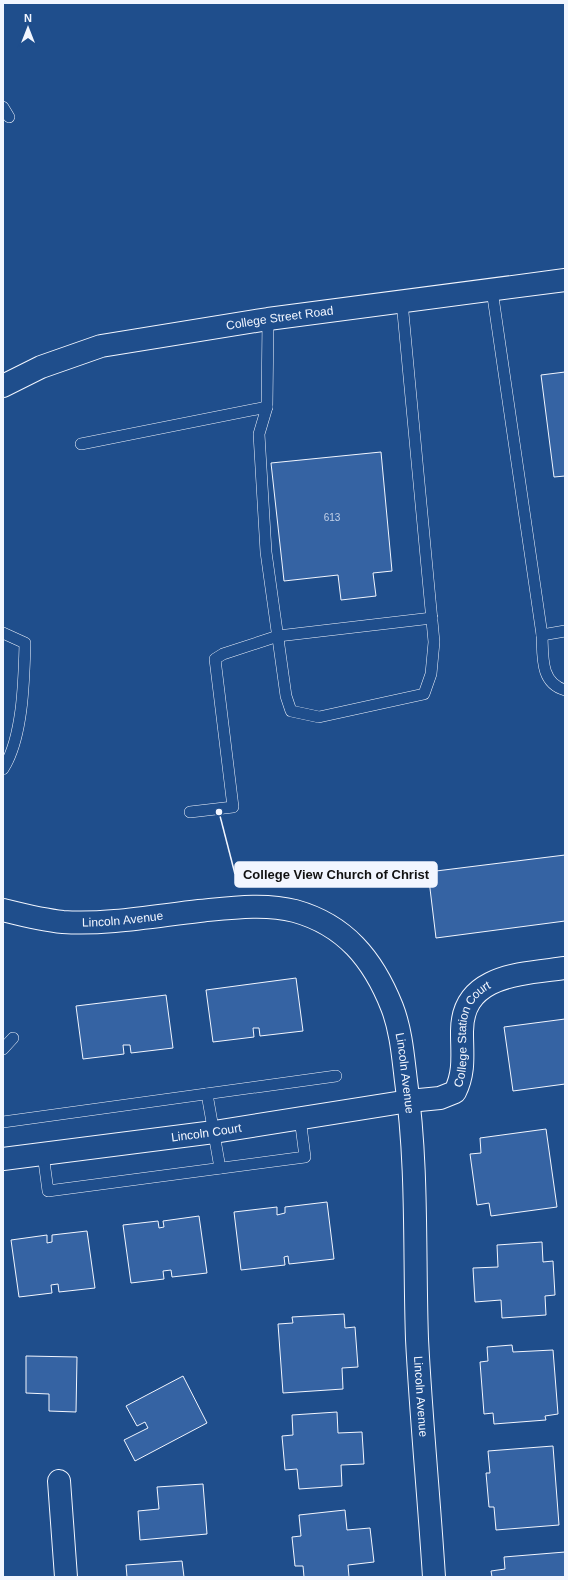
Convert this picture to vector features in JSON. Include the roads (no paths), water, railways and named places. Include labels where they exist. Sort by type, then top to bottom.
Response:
[{"type":"street","name":"College Street Road","points":[[3,386],[41,367],[101,346],[268,319],[565,280]]},
{"type":"street","name":"Lincoln Avenue","points":[[3,910],[33,918],[62,922],[90,922],[236,908],[264,907],[291,910],[315,917],[337,929],[356,946],[383,986],[399,1030],[409,1101],[414,1155],[417,1340],[434,1577]]},
{"type":"street","name":"College Station Court","points":[[409,1101],[440,1098],[455,1092],[460,1081],[463,1059],[462,1030],[464,1015],[471,998],[489,982],[513,975],[565,968]]},
{"type":"street","name":"Lincoln Court","points":[[3,1159],[214,1132],[409,1101]]},
{"type":"street","points":[[59,1482],[66,1577]]},
{"type":"lane","points":[[3,107],[9,117]]},
{"type":"lane","points":[[492,290],[542,635],[544,671],[550,682],[565,690]]},
{"type":"lane","points":[[268,319],[267,408],[259,434],[266,552],[286,696],[291,711],[320,717],[424,694],[432,667],[434,642],[402,302]]},
{"type":"lane","points":[[81,444],[267,408]]},
{"type":"lane","points":[[190,812],[233,807],[215,659],[223,654],[278,636],[432,618]]},
{"type":"lane","points":[[542,635],[565,632]]},
{"type":"lane","points":[[3,633],[25,643],[24,680],[20,719],[9,760],[3,769]]},
{"type":"lane","points":[[3,1049],[13,1038]]},
{"type":"lane","points":[[3,1122],[336,1076]]},
{"type":"lane","points":[[207,1094],[220,1168]]},
{"type":"lane","points":[[42,1154],[48,1191],[305,1157],[300,1118]]},
{"type":"place","name":"College View Church of Christ","points":[[219,812]]}]
